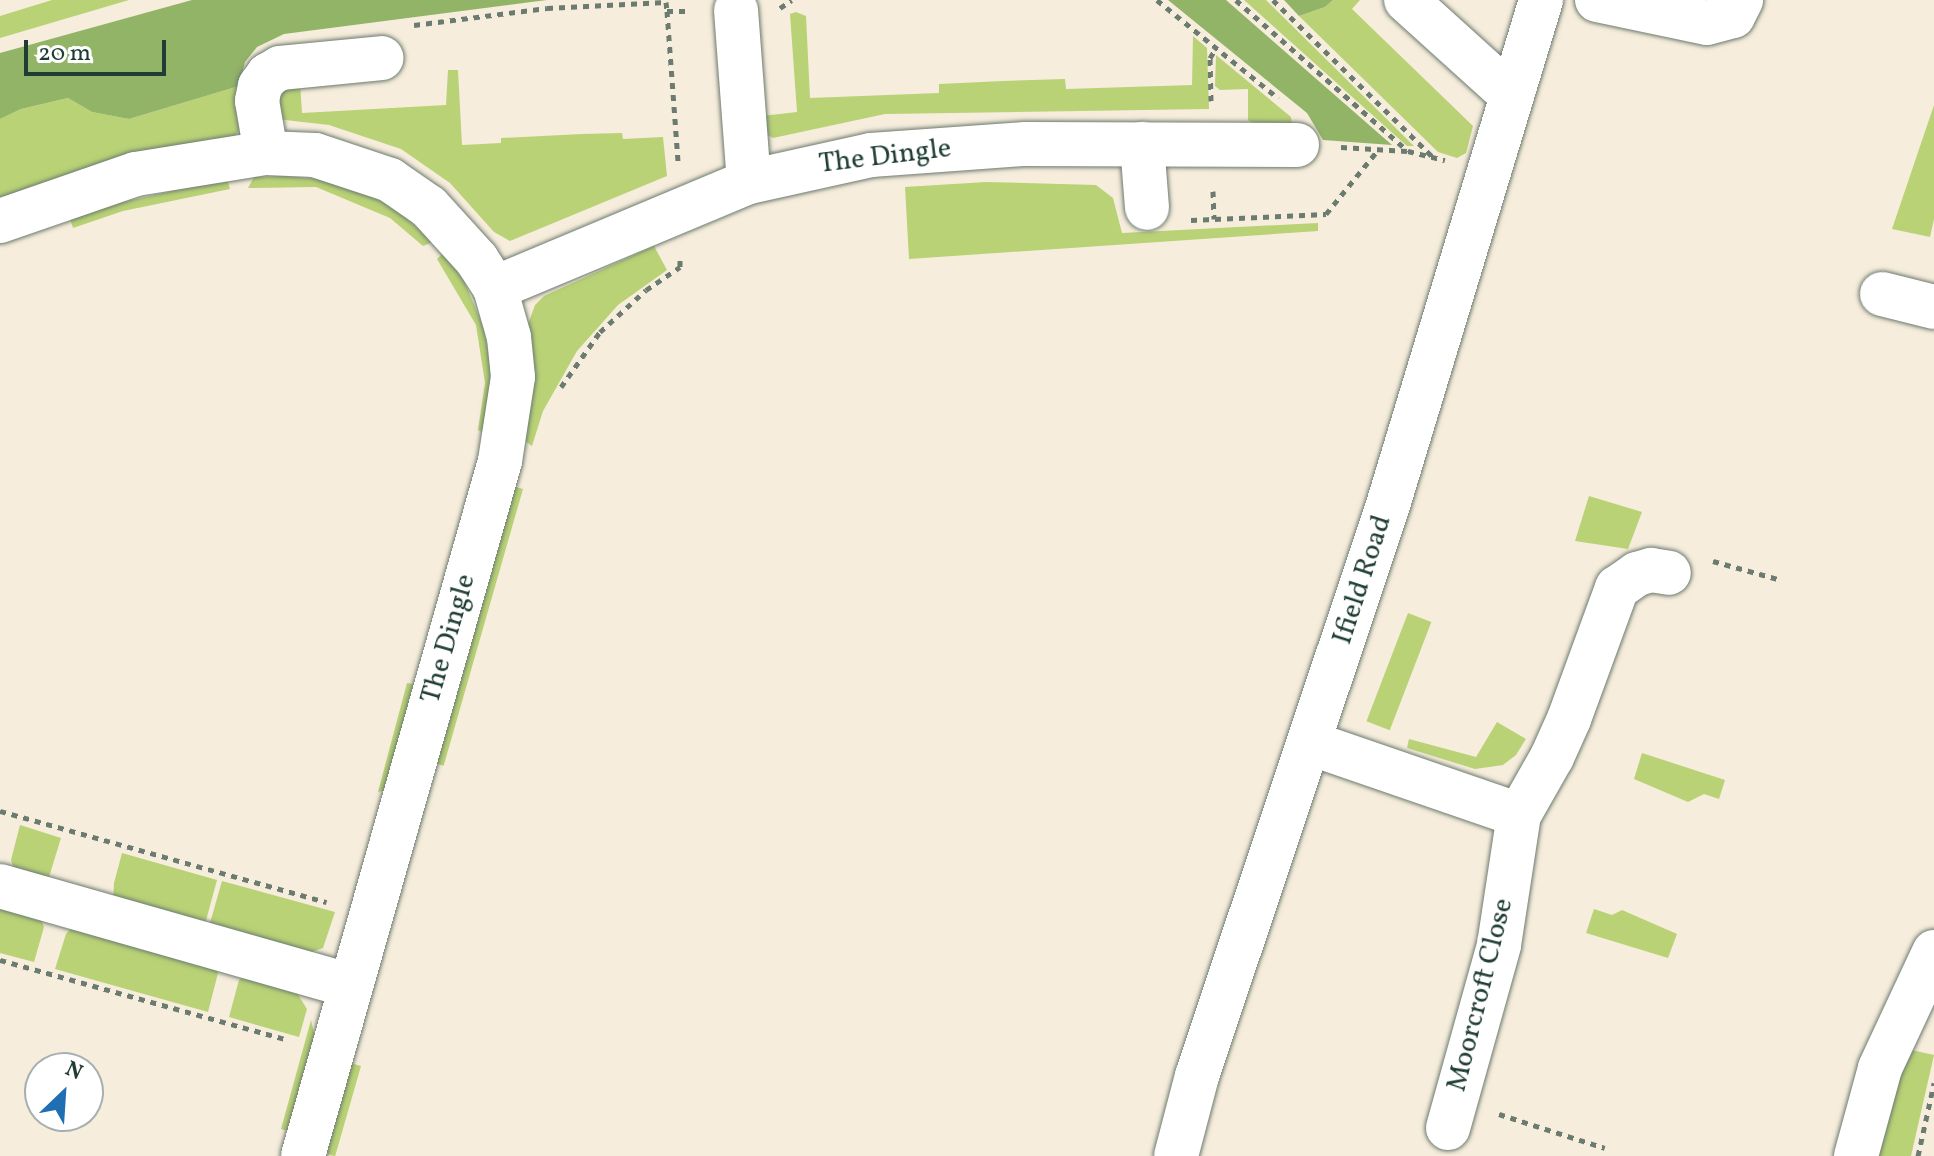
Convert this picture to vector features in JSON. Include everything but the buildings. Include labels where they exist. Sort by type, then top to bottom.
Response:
[{"type":"street","points":[[1406,0],[1511,95]]},
{"type":"street","name":"Ifield Road","points":[[1176,1156],[1197,1076],[1310,743],[1416,415],[1541,0]]},
{"type":"street","points":[[1597,0],[1707,23],[1733,16],[1741,0]]},
{"type":"street","points":[[736,10],[749,182]]},
{"type":"street","points":[[266,153],[257,101],[260,86],[268,75],[280,68],[382,58]]},
{"type":"street","name":"The Dingle","points":[[495,288],[749,182],[871,155],[1026,144],[1303,145]]},
{"type":"street","points":[[1142,144],[1147,208]]},
{"type":"street","name":"The Dingle","points":[[0,221],[136,174],[266,153],[315,155],[390,180],[429,207],[455,233],[495,288],[509,337],[513,377],[500,461],[334,982],[303,1156]]},
{"type":"street","points":[[1882,294],[1934,307]]},
{"type":"street","name":"Moorcroft Close","points":[[1452,1114],[1499,945],[1519,815],[1552,757],[1569,719],[1617,588],[1627,579],[1651,570],[1669,573]]},
{"type":"street","points":[[1310,743],[1519,815]]},
{"type":"street","points":[[0,886],[334,982]]},
{"type":"street","points":[[1856,1156],[1880,1068],[1934,952]]},
{"type":"path","points":[[382,58],[379,29],[547,8],[666,2],[667,11],[736,10],[785,7],[792,0]]},
{"type":"path","points":[[1157,0],[1300,116],[1308,125],[1303,145],[1408,151],[1433,157],[1273,0]]},
{"type":"path","points":[[1236,0],[1408,151]]},
{"type":"path","points":[[1147,208],[1163,221],[1326,214],[1378,150]]},
{"type":"path","points":[[1669,573],[1692,555],[1781,580]]},
{"type":"path","points":[[0,811],[340,906]]},
{"type":"path","points":[[0,960],[300,1044],[334,982]]},
{"type":"path","points":[[1918,1156],[1934,1083]]},
{"type":"path","points":[[1452,1114],[1605,1148]]},
{"type":"green space","points":[[52,0],[129,0],[0,38],[0,16]]},
{"type":"green space","points":[[192,0],[547,0],[284,34],[257,47],[245,62],[239,86],[129,119],[92,112],[68,98],[21,109],[0,119],[0,53]]},
{"type":"green space","points":[[1168,0],[1226,0],[1392,145],[1323,140],[1307,113]]},
{"type":"green space","points":[[1244,0],[1266,0],[1414,146],[1407,146]]},
{"type":"green space","points":[[1284,0],[1333,0],[1325,7],[1299,16]]},
{"type":"green space","points":[[1333,0],[1360,0],[1352,9],[1473,126],[1466,153],[1457,158],[1438,152],[1299,16],[1325,7]]},
{"type":"green space","points":[[796,12],[806,16],[810,98],[939,93],[939,84],[1003,81],[1065,79],[1066,89],[1192,85],[1193,36],[1207,48],[1209,109],[885,114],[773,138],[767,135],[762,116],[797,112],[790,14]]},
{"type":"green space","points":[[1216,55],[1291,117],[1292,124],[1254,124],[1248,120],[1248,89],[1220,90],[1215,86]]},
{"type":"green space","points":[[448,70],[458,70],[462,145],[501,143],[501,138],[582,134],[622,133],[623,139],[663,137],[667,176],[510,241],[494,232],[450,183],[401,149],[329,125],[276,119],[273,98],[300,81],[302,113],[446,105]]},
{"type":"green space","points":[[239,86],[242,125],[233,139],[212,139],[66,175],[0,201],[0,119],[21,109],[68,98],[92,112],[129,119]]},
{"type":"green space","points":[[1934,105],[1934,219],[1930,237],[1892,229]]},
{"type":"green space","points":[[254,177],[318,179],[371,196],[397,210],[433,242],[423,246],[390,218],[316,187],[248,188]]},
{"type":"green space","points":[[227,179],[230,189],[123,211],[73,228],[70,219],[118,203]]},
{"type":"green space","points":[[986,182],[1096,185],[1113,198],[1122,233],[1318,223],[1318,231],[909,259],[905,187]]},
{"type":"green space","points":[[654,246],[667,270],[618,305],[577,351],[543,411],[532,446],[525,441],[533,376],[526,330],[535,305],[544,296]]},
{"type":"green space","points":[[444,252],[465,283],[484,329],[494,386],[487,435],[478,430],[485,383],[476,325],[437,259]]},
{"type":"green space","points":[[511,486],[523,489],[444,766],[432,763]]},
{"type":"green space","points":[[1589,496],[1642,512],[1628,549],[1575,541]]},
{"type":"green space","points":[[1408,613],[1431,622],[1390,730],[1366,721]]},
{"type":"green space","points":[[407,683],[418,685],[387,790],[378,792]]},
{"type":"green space","points":[[1497,722],[1526,739],[1516,755],[1503,765],[1475,769],[1407,748],[1409,739],[1476,757]]},
{"type":"green space","points":[[1642,753],[1725,780],[1719,799],[1704,794],[1688,802],[1634,779]]},
{"type":"green space","points":[[20,825],[61,838],[49,877],[40,884],[16,876],[11,860]]},
{"type":"green space","points":[[122,853],[217,880],[204,928],[113,903],[114,883]]},
{"type":"green space","points":[[222,881],[335,912],[323,948],[306,954],[208,930]]},
{"type":"green space","points":[[0,906],[40,917],[44,927],[34,962],[0,953]]},
{"type":"green space","points":[[1594,909],[1612,915],[1622,910],[1677,934],[1668,958],[1586,933]]},
{"type":"green space","points":[[73,926],[215,966],[218,973],[208,1012],[55,969],[66,934]]},
{"type":"green space","points":[[247,974],[297,993],[307,1009],[299,1037],[229,1017],[239,980]]},
{"type":"green space","points":[[311,1020],[315,1037],[290,1132],[281,1129]]},
{"type":"green space","points":[[1907,1049],[1934,1055],[1911,1156],[1875,1156]]},
{"type":"green space","points":[[351,1063],[361,1066],[335,1156],[325,1154]]}]
